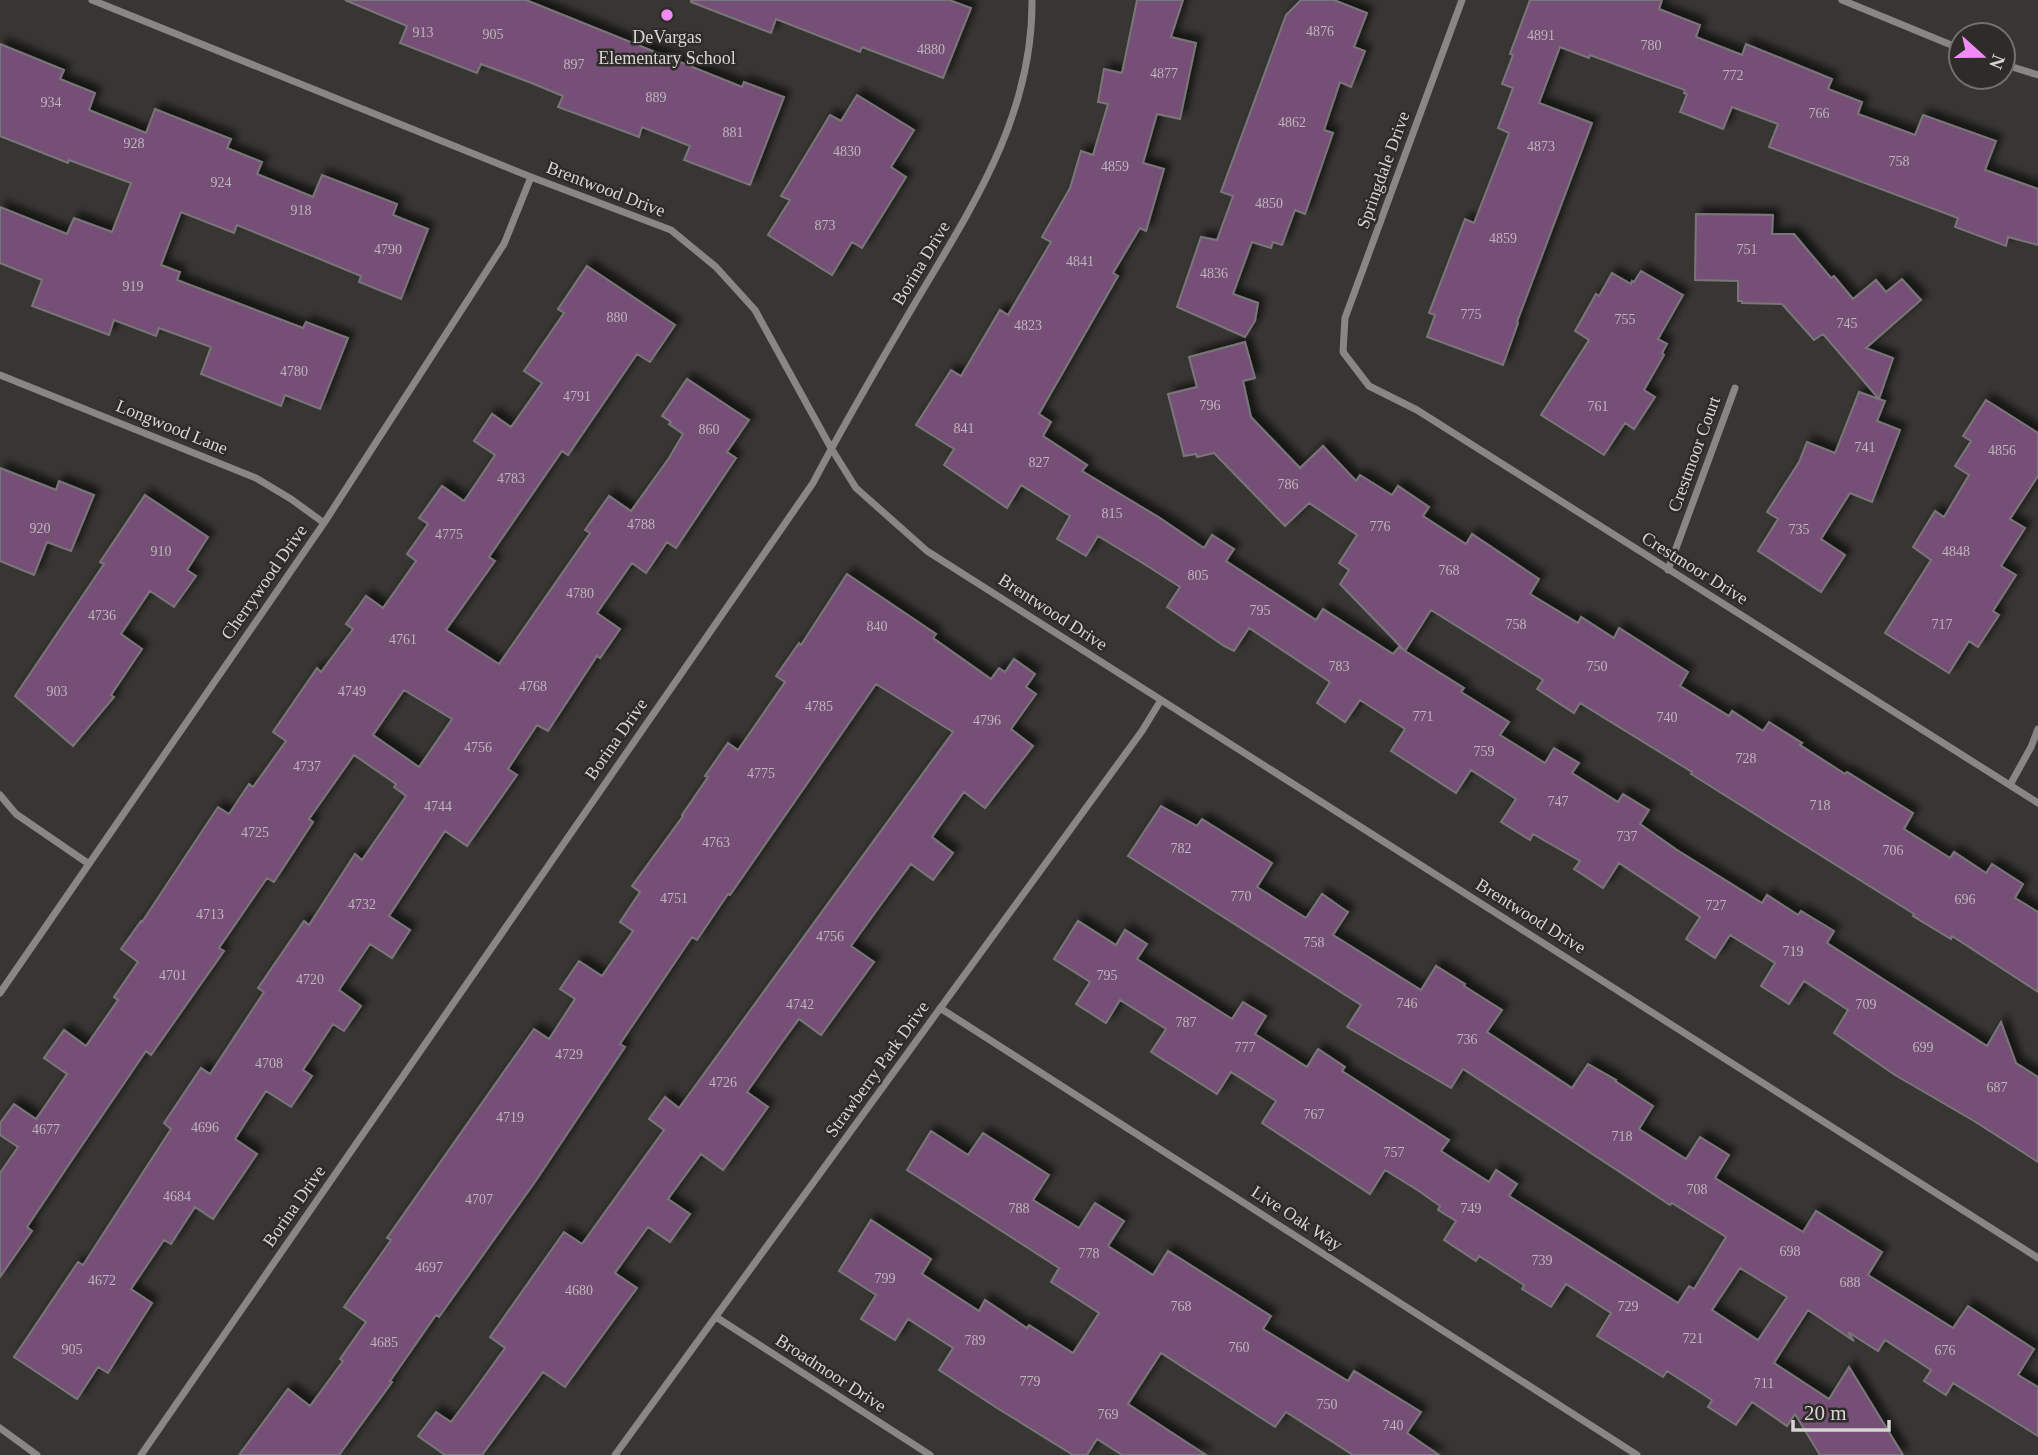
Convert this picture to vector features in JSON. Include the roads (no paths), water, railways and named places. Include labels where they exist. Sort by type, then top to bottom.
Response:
[{"type":"street","name":"Brentwood Drive","points":[[92,0],[531,177],[671,230],[716,267],[755,310],[831,448],[862,496],[928,551],[2038,1258]]},
{"type":"street","name":"Borina Drive","points":[[141,1455],[805,494],[972,206],[1005,140],[1024,80],[1032,0]]},
{"type":"street","name":"Springdale Drive","points":[[1343,352],[1345,318],[1462,0]]},
{"type":"street","points":[[1842,0],[1947,44]]},
{"type":"street","points":[[2017,68],[2038,75]]},
{"type":"street","name":"Cherrywood Drive","points":[[0,993],[324,523],[504,244],[531,177]]},
{"type":"street","name":"Crestmoor Drive","points":[[1343,352],[1368,386],[1416,410],[2038,803]]},
{"type":"street","name":"Longwood Lane","points":[[0,375],[256,478],[324,523]]},
{"type":"street","name":"Crestmoor Court","points":[[1668,570],[1735,388]]},
{"type":"street","name":"Strawberry Park Drive","points":[[615,1455],[1142,731],[1161,700]]},
{"type":"street","points":[[2010,785],[2038,729]]},
{"type":"street","points":[[0,795],[16,814],[89,864]]},
{"type":"street","name":"Live Oak Way","points":[[940,1008],[1637,1455]]},
{"type":"street","name":"Broadmoor Drive","points":[[716,1317],[930,1455]]},
{"type":"street","points":[[0,1428],[37,1455]]},
{"type":"place","name":"DeVargas Elementary School","points":[[667,15]]}]
